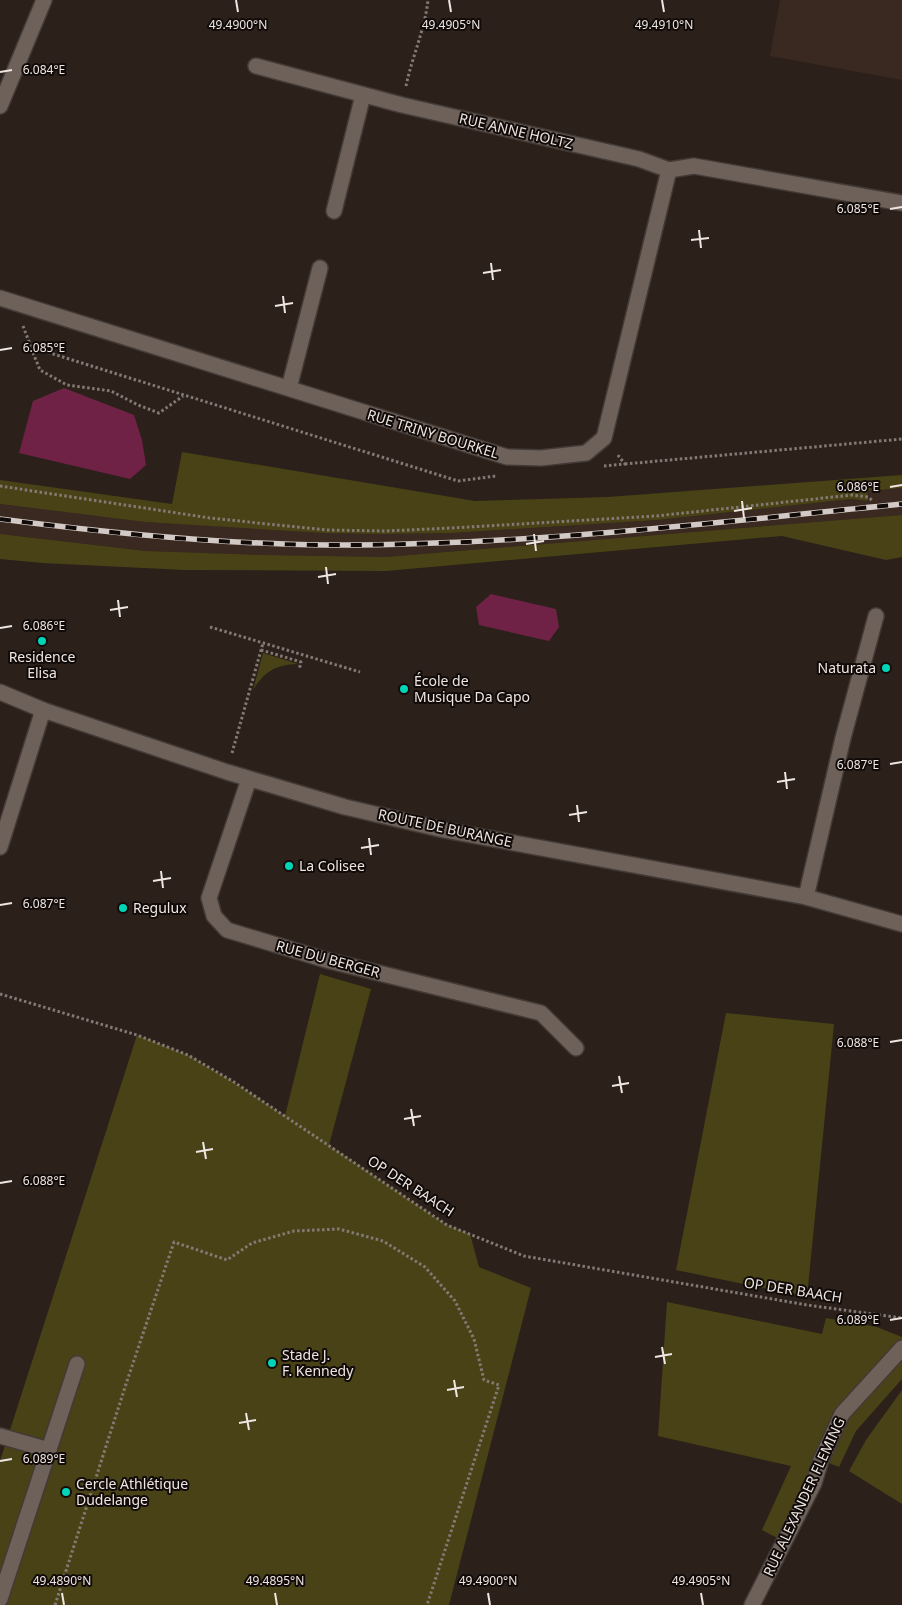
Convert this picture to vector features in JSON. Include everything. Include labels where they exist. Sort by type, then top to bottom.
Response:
[{"type":"street","points":[[0,106],[44,0]]},
{"type":"street","name":"RUE ANNE HOLTZ","points":[[256,66],[402,105],[639,159],[669,170]]},
{"type":"street","points":[[334,211],[363,95]]},
{"type":"street","points":[[604,438],[669,170],[694,166],[902,203]]},
{"type":"street","points":[[289,388],[320,268]]},
{"type":"street","name":"RUE TRINY BOURKEL","points":[[0,298],[506,457],[541,458],[586,452],[604,438]]},
{"type":"street","points":[[806,897],[843,738],[876,616]]},
{"type":"street","name":"ROUTE DE BURANGE","points":[[0,692],[43,710],[227,772],[345,807],[444,830],[806,897],[902,924]]},
{"type":"street","points":[[0,848],[43,710]]},
{"type":"street","name":"RUE DU BERGER","points":[[249,779],[209,898],[214,916],[227,930],[326,960],[541,1013],[576,1048]]},
{"type":"street","name":"RUE ALEXANDER FLEMING","points":[[752,1605],[814,1483],[820,1460],[842,1414],[902,1348]]},
{"type":"street","points":[[0,1599],[77,1364]]},
{"type":"street","points":[[4,1437],[48,1450]]},
{"type":"path","points":[[402,105],[411,64],[426,16],[428,0]]},
{"type":"path","points":[[20,319],[40,370],[67,385],[111,391],[159,413],[183,396]]},
{"type":"path","points":[[31,347],[458,481],[504,475]]},
{"type":"path","points":[[604,438],[625,464]]},
{"type":"path","points":[[598,466],[902,439]]},
{"type":"path","points":[[0,486],[210,518],[326,530],[385,531],[656,516],[852,495],[868,497],[873,501]]},
{"type":"path","points":[[210,627],[360,672]]},
{"type":"path","points":[[227,772],[264,643]]},
{"type":"path","points":[[261,650],[302,662],[299,670]]},
{"type":"path","name":"OP DER BAACH","points":[[0,994],[137,1035],[188,1055],[234,1082],[447,1225],[524,1256],[807,1305],[902,1318]]},
{"type":"path","points":[[55,1605],[174,1242],[227,1260],[252,1243],[294,1231],[339,1229],[382,1241],[424,1267],[455,1301],[474,1338],[484,1380],[499,1385],[426,1605]]},
{"type":"shaded area","points":[[780,0],[902,0],[902,80],[770,56]]},
{"type":"shaded area","points":[[64,388],[134,415],[142,440],[146,465],[130,479],[19,453],[33,401]]},
{"type":"shaded area","points":[[182,452],[475,501],[608,497],[902,475],[902,488],[867,491],[868,501],[851,499],[657,520],[452,533],[325,533],[145,522],[0,504],[0,480],[172,504]]},
{"type":"shaded area","points":[[902,488],[902,515],[385,557],[146,551],[0,534],[0,504],[145,522],[385,534],[452,533],[657,520],[851,499],[867,501],[867,491]]},
{"type":"shaded area","points":[[902,515],[902,557],[886,560],[782,536],[386,571],[185,570],[42,563],[0,559],[0,534],[146,551],[385,557]]},
{"type":"shaded area","points":[[491,594],[556,609],[559,627],[549,641],[479,625],[476,607]]},
{"type":"shaded area","points":[[263,653],[298,664],[271,670],[253,690]]},
{"type":"shaded area","name":"Stade J. F. Kennedy","points":[[320,974],[371,989],[329,1145],[447,1225],[470,1234],[479,1267],[531,1288],[449,1605],[0,1605],[0,1461],[137,1035],[188,1055],[234,1082],[285,1116]]},
{"type":"shaded area","points":[[726,1013],[834,1024],[807,1297],[676,1270]]},
{"type":"shaded area","points":[[667,1302],[822,1334],[826,1318],[877,1327],[902,1337],[902,1379],[856,1431],[839,1467],[821,1460],[785,1542],[762,1530],[791,1466],[658,1436]]},
{"type":"shaded area","points":[[902,1390],[902,1504],[849,1471],[866,1440]]},
{"type":"railway","points":[[0,519],[81,529],[203,540],[326,545],[398,544],[471,542],[615,532],[902,504]]},
{"type":"place","name":"Residence Elisa","points":[[42,641]]},
{"type":"place","name":"Naturata","points":[[886,668]]},
{"type":"place","name":"École de Musique Da Capo","points":[[404,689]]},
{"type":"place","name":"La Colisee","points":[[289,866]]},
{"type":"place","name":"Regulux","points":[[123,908]]},
{"type":"place","name":"Stade J. F. Kennedy","points":[[272,1363]]},
{"type":"place","name":"Cercle Athlétique Dudelange","points":[[66,1492]]}]
